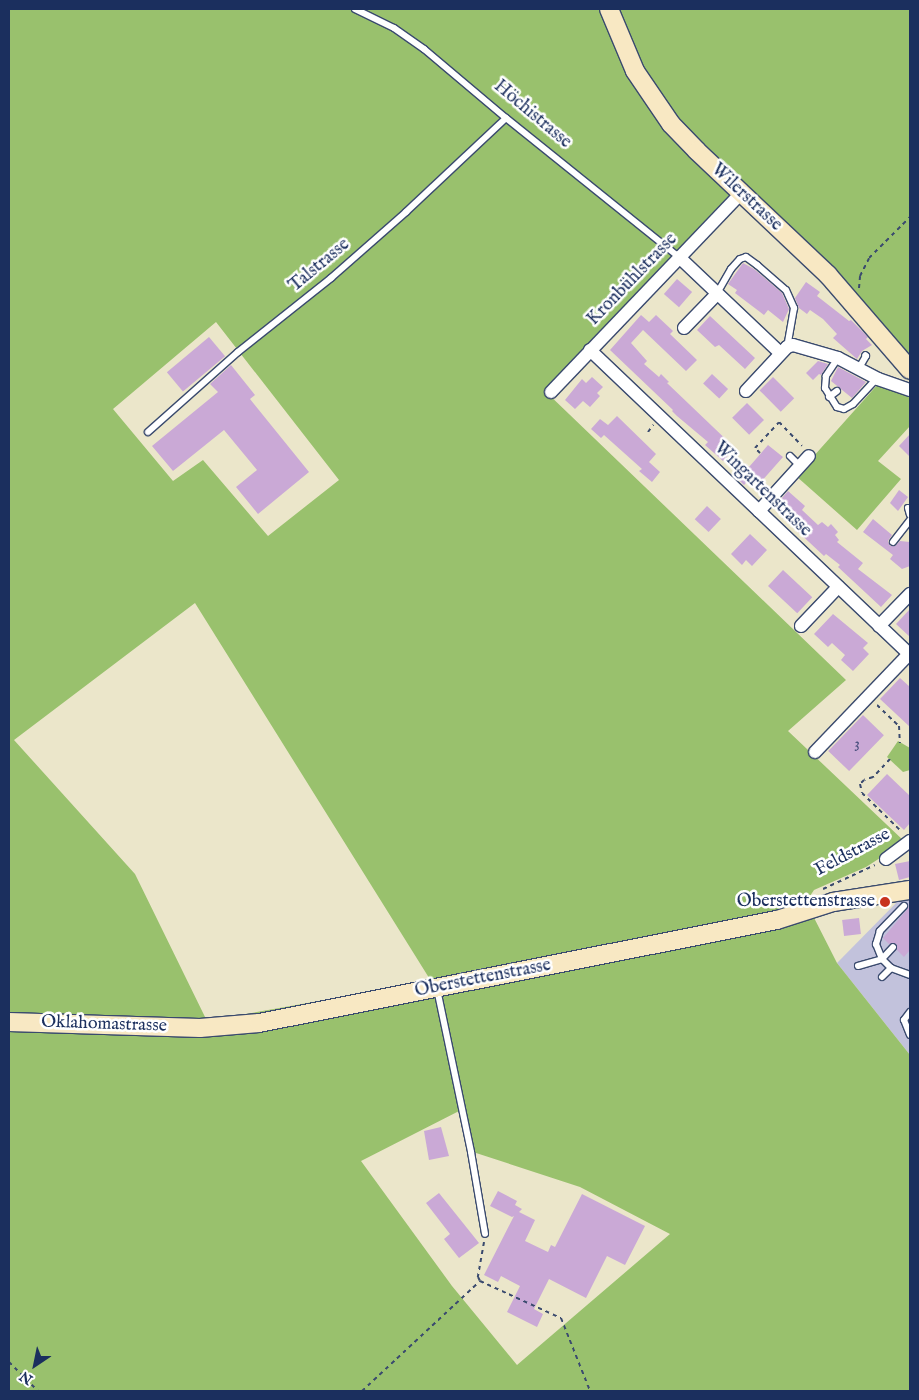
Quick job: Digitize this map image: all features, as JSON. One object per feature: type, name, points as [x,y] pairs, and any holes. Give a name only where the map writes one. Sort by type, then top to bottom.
[{"type":"street","name":"Wilerstrasse","points":[[609,9],[626,52],[659,109],[697,151],[828,275],[856,305],[910,370]]},
{"type":"street","name":"Kronbühlstrasse","points":[[551,392],[741,193]]},
{"type":"street","points":[[679,257],[716,295],[787,348],[838,358],[876,378],[910,390]]},
{"type":"street","points":[[684,328],[716,295]]},
{"type":"street","points":[[746,391],[787,348]]},
{"type":"street","name":"Wingartenstrasse","points":[[590,350],[909,655]]},
{"type":"street","points":[[759,511],[800,466],[805,451]]},
{"type":"street","points":[[801,626],[838,586]]},
{"type":"street","points":[[879,626],[910,594]]},
{"type":"street","points":[[815,752],[909,655]]},
{"type":"street","name":"Feldstrasse","points":[[886,859],[907,837]]},
{"type":"street","name":"Oberstettenstrasse","points":[[200,1028],[259,1023],[437,988],[793,916],[833,902],[907,898]]},
{"type":"street","name":"Oklahomastrasse","points":[[9,1022],[200,1028]]},
{"type":"lane","name":"Höchistrasse","points":[[355,9],[394,28],[424,49],[506,118],[679,257]]},
{"type":"lane","name":"Talstrasse","points":[[148,432],[238,352],[331,278],[391,226],[506,118]]},
{"type":"lane","points":[[716,295],[724,280],[740,259],[746,257],[757,265],[786,290],[794,308],[787,348]]},
{"type":"lane","points":[[860,368],[865,355]]},
{"type":"lane","points":[[838,358],[826,376],[825,388],[837,407],[844,409],[864,394],[876,378]]},
{"type":"lane","points":[[829,397],[837,391]]},
{"type":"lane","points":[[790,456],[800,466]]},
{"type":"lane","points":[[908,508],[910,515]]},
{"type":"lane","points":[[893,542],[910,520]]},
{"type":"lane","points":[[907,898],[880,930],[876,944],[882,959],[891,968],[910,975]]},
{"type":"lane","points":[[858,966],[882,959],[893,947]]},
{"type":"lane","points":[[882,977],[891,968]]},
{"type":"lane","points":[[437,988],[486,1234]]},
{"type":"lane","points":[[910,1012],[904,1020],[910,1035]]},
{"type":"path","points":[[856,305],[860,276],[869,258],[910,217]]},
{"type":"path","points":[[760,453],[755,448],[779,422],[805,451]]},
{"type":"path","points":[[868,696],[900,726],[900,743]]},
{"type":"path","points":[[890,759],[873,777],[860,784],[862,793],[907,837]]},
{"type":"path","name":"Feldstrasse","points":[[820,890],[862,872],[886,859]]},
{"type":"path","points":[[486,1234],[478,1277],[480,1281],[561,1318],[590,1391]]},
{"type":"path","points":[[362,1391],[480,1281]]},
{"type":"path","points":[[9,1362],[38,1391]]},
{"type":"shaded area","points":[[910,897],[910,1055],[837,963],[900,899]]},
{"type":"green space","points":[[9,9],[910,9],[910,360],[741,183],[544,390],[846,680],[788,731],[905,842],[866,867],[814,890],[806,902],[837,963],[910,1055],[910,1391],[9,1391]],"holes":[[[216,322],[339,480],[268,536],[203,460],[173,481],[113,409]],[[195,603],[431,981],[207,1021],[135,874],[14,740]],[[463,1109],[473,1152],[580,1187],[670,1234],[517,1365],[452,1286],[361,1161]]]},
{"type":"green space","points":[[879,383],[910,396],[910,426],[878,461],[901,479],[857,530],[796,476]]},
{"type":"green space","points":[[898,741],[910,748],[910,770],[903,772],[887,757]]},
{"type":"building","points":[[743,263],[754,269],[782,293],[789,309],[783,322],[768,310],[764,315],[735,293],[737,290],[728,284]]},
{"type":"building","points":[[677,279],[692,292],[679,307],[664,294]]},
{"type":"building","points":[[806,282],[820,292],[817,296],[849,321],[851,320],[868,337],[866,339],[872,345],[862,351],[857,359],[833,338],[837,334],[823,319],[810,310],[807,314],[799,308],[795,298]]},
{"type":"building","points":[[641,315],[649,322],[656,315],[673,331],[670,334],[697,360],[686,371],[643,330],[631,343],[647,361],[644,364],[659,377],[661,374],[669,382],[667,383],[735,448],[723,461],[705,445],[708,442],[677,416],[610,350]]},
{"type":"building","points":[[710,316],[755,358],[745,369],[719,345],[715,347],[697,330]]},
{"type":"building","points":[[209,337],[225,356],[183,392],[167,372]]},
{"type":"building","points":[[818,361],[828,364],[821,375],[819,374],[813,380],[806,373]]},
{"type":"building","points":[[231,365],[255,395],[250,399],[309,472],[258,514],[236,487],[257,470],[224,430],[173,471],[152,446],[218,392],[210,384]]},
{"type":"building","points":[[838,367],[866,382],[852,398],[831,381]]},
{"type":"building","points":[[712,374],[728,389],[719,399],[703,384]]},
{"type":"building","points":[[592,377],[603,387],[597,393],[600,396],[590,407],[583,401],[575,409],[565,400],[582,379],[586,383]]},
{"type":"building","points":[[773,377],[794,398],[781,412],[760,390]]},
{"type":"building","points":[[747,403],[764,420],[749,435],[732,418]]},
{"type":"building","points":[[617,416],[656,454],[649,462],[660,472],[652,482],[639,471],[642,469],[604,435],[601,438],[591,429],[600,419],[608,425]]},
{"type":"building","points":[[910,434],[910,457],[899,446]]},
{"type":"building","points":[[768,445],[783,457],[761,482],[753,476],[744,485],[739,480],[741,478],[737,474],[746,464],[749,467]]},
{"type":"building","points":[[899,490],[908,497],[898,511],[890,503]]},
{"type":"building","points":[[788,491],[805,506],[802,510],[818,525],[822,522],[828,527],[831,524],[838,532],[835,535],[839,540],[837,542],[863,563],[858,569],[892,595],[881,607],[838,567],[840,565],[826,554],[824,556],[780,515],[782,513],[775,506]]},
{"type":"building","points":[[707,506],[721,519],[709,532],[695,519]]},
{"type":"building","points":[[873,519],[892,535],[888,541],[890,546],[895,546],[900,541],[910,542],[910,566],[902,569],[890,559],[893,555],[863,532]]},
{"type":"building","points":[[750,534],[767,550],[752,566],[746,560],[742,565],[731,554]]},
{"type":"building","points":[[783,570],[812,597],[797,613],[768,586]]},
{"type":"building","points":[[910,609],[910,637],[896,624]]},
{"type":"building","points":[[833,614],[868,643],[863,648],[869,654],[853,671],[841,660],[845,655],[832,643],[828,647],[814,634]]},
{"type":"building","points":[[900,678],[910,687],[910,727],[880,699]]},
{"type":"building","points":[[863,715],[884,735],[849,771],[828,751]]},
{"type":"building","points":[[887,774],[910,796],[910,823],[904,830],[867,795]]},
{"type":"building","points":[[910,861],[910,877],[899,880],[895,864]]},
{"type":"building","points":[[910,906],[910,950],[904,957],[897,950],[897,944],[889,944],[883,938]]},
{"type":"building","points":[[859,918],[861,934],[844,936],[842,920]]},
{"type":"building","points":[[441,1127],[449,1156],[429,1160],[424,1131]]},
{"type":"building","points":[[498,1191],[517,1201],[515,1205],[522,1209],[519,1212],[535,1220],[525,1241],[548,1252],[551,1245],[555,1247],[582,1194],[645,1226],[625,1265],[607,1256],[586,1298],[549,1279],[534,1309],[543,1314],[537,1327],[507,1312],[520,1286],[501,1276],[498,1282],[484,1275],[514,1216],[512,1217],[490,1206]]},
{"type":"building","points":[[439,1193],[479,1243],[459,1258],[444,1239],[450,1234],[426,1203]]},
{"type":"place","name":"Oberstettenstrasse","points":[[885,902]]}]
